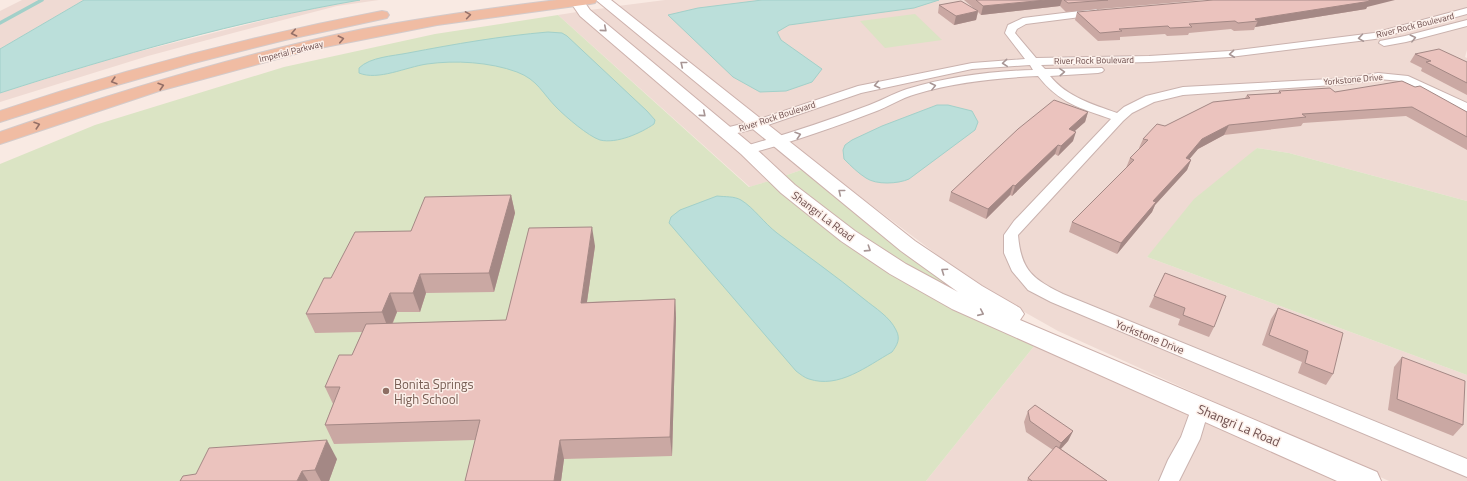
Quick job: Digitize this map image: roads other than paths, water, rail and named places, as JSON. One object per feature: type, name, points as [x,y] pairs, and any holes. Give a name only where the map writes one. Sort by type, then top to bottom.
[{"type":"main road","name":"Imperial Parkway","points":[[0,138],[198,74],[286,51],[414,24],[476,14],[581,1]]},
{"type":"main road","name":"Imperial Parkway","points":[[0,118],[102,84],[185,60],[269,38],[396,12]]},
{"type":"street","name":"Shangri La Road","points":[[603,0],[780,141],[908,246],[974,292],[1110,370]]},
{"type":"street","name":"Shangri La Road","points":[[581,1],[584,13],[747,150],[788,189],[848,236],[898,269],[960,304],[1367,481]]},
{"type":"street","name":"River Rock Boulevard","points":[[725,132],[758,124],[858,90],[972,66],[1031,62],[1149,59],[1230,54],[1375,36],[1467,11]]},
{"type":"street","points":[[1108,12],[1023,21],[1012,27],[1010,33],[1040,73],[1064,96],[1075,102],[1118,118]]},
{"type":"street","name":"River Rock Boulevard","points":[[747,150],[780,141],[865,111],[910,92],[937,85],[1004,75],[1185,67],[1263,61],[1342,51],[1406,39],[1467,23]]},
{"type":"street","name":"Yorkstone Drive","points":[[1467,108],[1420,84],[1404,78],[1390,76],[1378,76],[1349,81],[1183,91],[1150,99],[1128,110],[1118,118],[1018,224],[1011,235],[1012,253],[1020,271],[1034,286],[1056,298],[1467,468]]},
{"type":"street","points":[[842,95],[865,111]]},
{"type":"street","points":[[804,108],[826,125]]},
{"type":"street","points":[[1169,481],[1175,466],[1190,439],[1200,408]]},
{"type":"water","points":[[84,0],[360,0],[314,8],[178,40],[89,65],[0,93],[0,49]]},
{"type":"water","points":[[762,0],[939,0],[914,8],[789,25],[777,32],[781,40],[822,69],[812,82],[786,91],[760,92],[733,77],[668,15],[698,8]]},
{"type":"water","points":[[548,32],[562,33],[567,36],[647,111],[655,120],[654,124],[628,137],[607,141],[600,140],[583,130],[566,116],[535,83],[524,75],[507,69],[484,64],[449,62],[427,64],[392,73],[367,75],[359,73],[359,68],[375,59],[478,41]]},
{"type":"water","points":[[937,105],[948,105],[972,111],[978,122],[975,130],[909,179],[899,182],[875,182],[860,174],[844,159],[843,150],[845,145],[852,140],[882,126]]},
{"type":"water","points":[[717,196],[735,198],[746,203],[777,233],[882,313],[893,325],[898,336],[898,342],[892,352],[842,379],[820,381],[804,377],[796,371],[669,223],[671,217],[680,210]]},
{"type":"waterway","points":[[0,23],[42,0]]},
{"type":"place","name":"Bonita Springs High School","points":[[386,391]]}]
